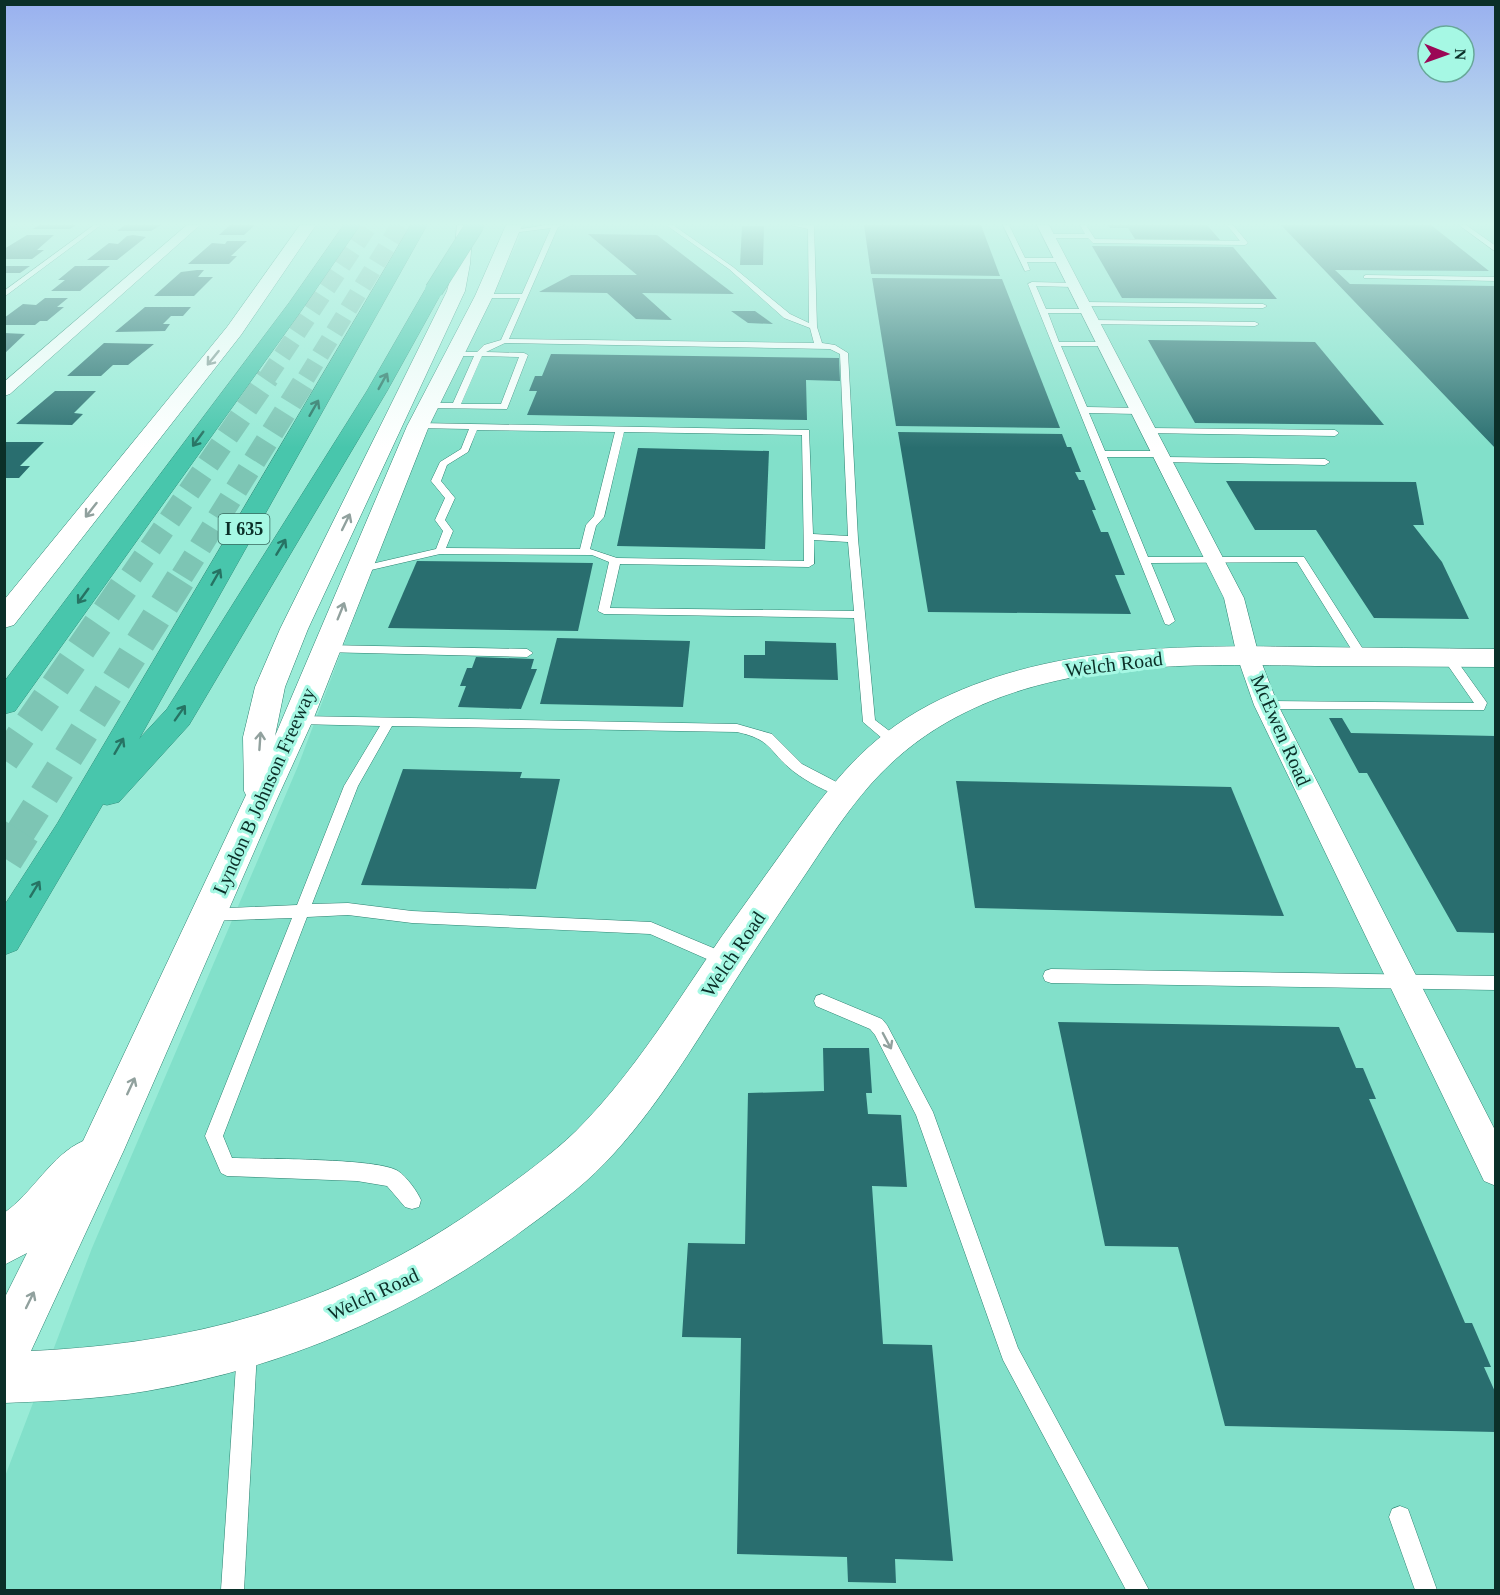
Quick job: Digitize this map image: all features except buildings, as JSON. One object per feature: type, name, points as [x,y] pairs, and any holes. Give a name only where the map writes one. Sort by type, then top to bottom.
[{"type":"highway","points":[[4,704],[298,299]]},
{"type":"highway","name":"I 635","points":[[4,939],[69,833],[375,299]]},
{"type":"highway","points":[[69,833],[178,717],[377,391],[429,299]]},
{"type":"main road","points":[[4,619],[234,331],[256,299]]},
{"type":"main road","points":[[260,799],[259,737],[270,687],[294,629],[452,299]]},
{"type":"main road","name":"Lyndon B Johnson Freeway","points":[[4,1353],[109,1135],[260,799],[298,720],[423,416],[467,354],[483,299]]},
{"type":"main road","name":"Welch Road","points":[[4,1378],[66,1377],[162,1365],[247,1346],[375,1297],[431,1266],[503,1219],[597,1140],[631,1100],[675,1041],[727,960],[843,792],[868,764],[895,742],[940,712],[978,694],[1027,677],[1086,664],[1136,659],[1248,656],[1496,657]]},
{"type":"main road","points":[[4,1242],[35,1219],[109,1135]]},
{"type":"street","points":[[4,391],[109,299]]},
{"type":"street","name":"McEwen Road","points":[[1081,299],[1234,598],[1248,656],[1266,705],[1496,1169]]},
{"type":"lane","points":[[504,341],[522,299]]},
{"type":"lane","points":[[768,299],[787,316],[813,327]]},
{"type":"lane","points":[[812,299],[813,327],[819,345]]},
{"type":"lane","points":[[1038,299],[1169,621]]},
{"type":"lane","points":[[1070,299],[1084,305],[1255,324]]},
{"type":"lane","points":[[1043,311],[1084,305],[1263,306]]},
{"type":"lane","points":[[467,354],[504,341],[819,345],[832,347],[844,353],[853,539],[869,722],[895,742]]},
{"type":"lane","points":[[1057,344],[1104,344]]},
{"type":"lane","points":[[456,406],[467,354]]},
{"type":"lane","points":[[423,416],[456,406],[504,406],[524,355],[467,354]]},
{"type":"lane","points":[[1083,410],[1138,411]]},
{"type":"lane","points":[[358,570],[440,550],[594,552],[615,561],[809,564],[806,432],[474,427],[423,416]]},
{"type":"lane","points":[[440,550],[447,531],[440,520],[450,498],[436,481],[443,464],[465,450],[474,427]]},
{"type":"lane","points":[[584,552],[591,525],[598,517],[620,429]]},
{"type":"lane","points":[[1148,431],[1335,432]]},
{"type":"lane","points":[[1101,454],[1324,462]]},
{"type":"lane","points":[[808,537],[853,539]]},
{"type":"lane","points":[[1144,560],[1300,559],[1362,657]]},
{"type":"lane","points":[[615,561],[604,611],[859,615]]},
{"type":"lane","points":[[326,649],[527,653]]},
{"type":"lane","points":[[1266,705],[1480,707],[1480,703],[1448,657]]},
{"type":"lane","points":[[298,720],[737,728],[771,738],[798,768],[843,792]]},
{"type":"lane","points":[[389,721],[351,786],[214,1136],[227,1167],[357,1172],[393,1178],[412,1200]]},
{"type":"lane","points":[[209,915],[348,909],[412,917],[651,928],[727,960]]},
{"type":"lane","points":[[1051,976],[1496,983]]},
{"type":"lane","points":[[822,1002],[876,1023],[924,1113],[1010,1353],[1138,1590]]},
{"type":"lane","points":[[232,1590],[247,1346]]},
{"type":"lane","points":[[1400,1517],[1426,1590]]},
{"type":"shaded area","points":[[490,299],[1495,299],[1495,1590],[5,1590],[4,1479],[92,1248],[298,766],[421,441]]},
{"type":"tunnel","points":[[267,378],[319,299]]},
{"type":"tunnel","points":[[306,378],[354,299]]},
{"type":"tunnel","points":[[131,576],[268,377]]},
{"type":"tunnel","points":[[182,576],[307,377]]},
{"type":"tunnel","points":[[4,760],[132,575]]},
{"type":"tunnel","points":[[20,833],[183,575]]},
{"type":"tunnel","points":[[4,858],[21,831]]}]
